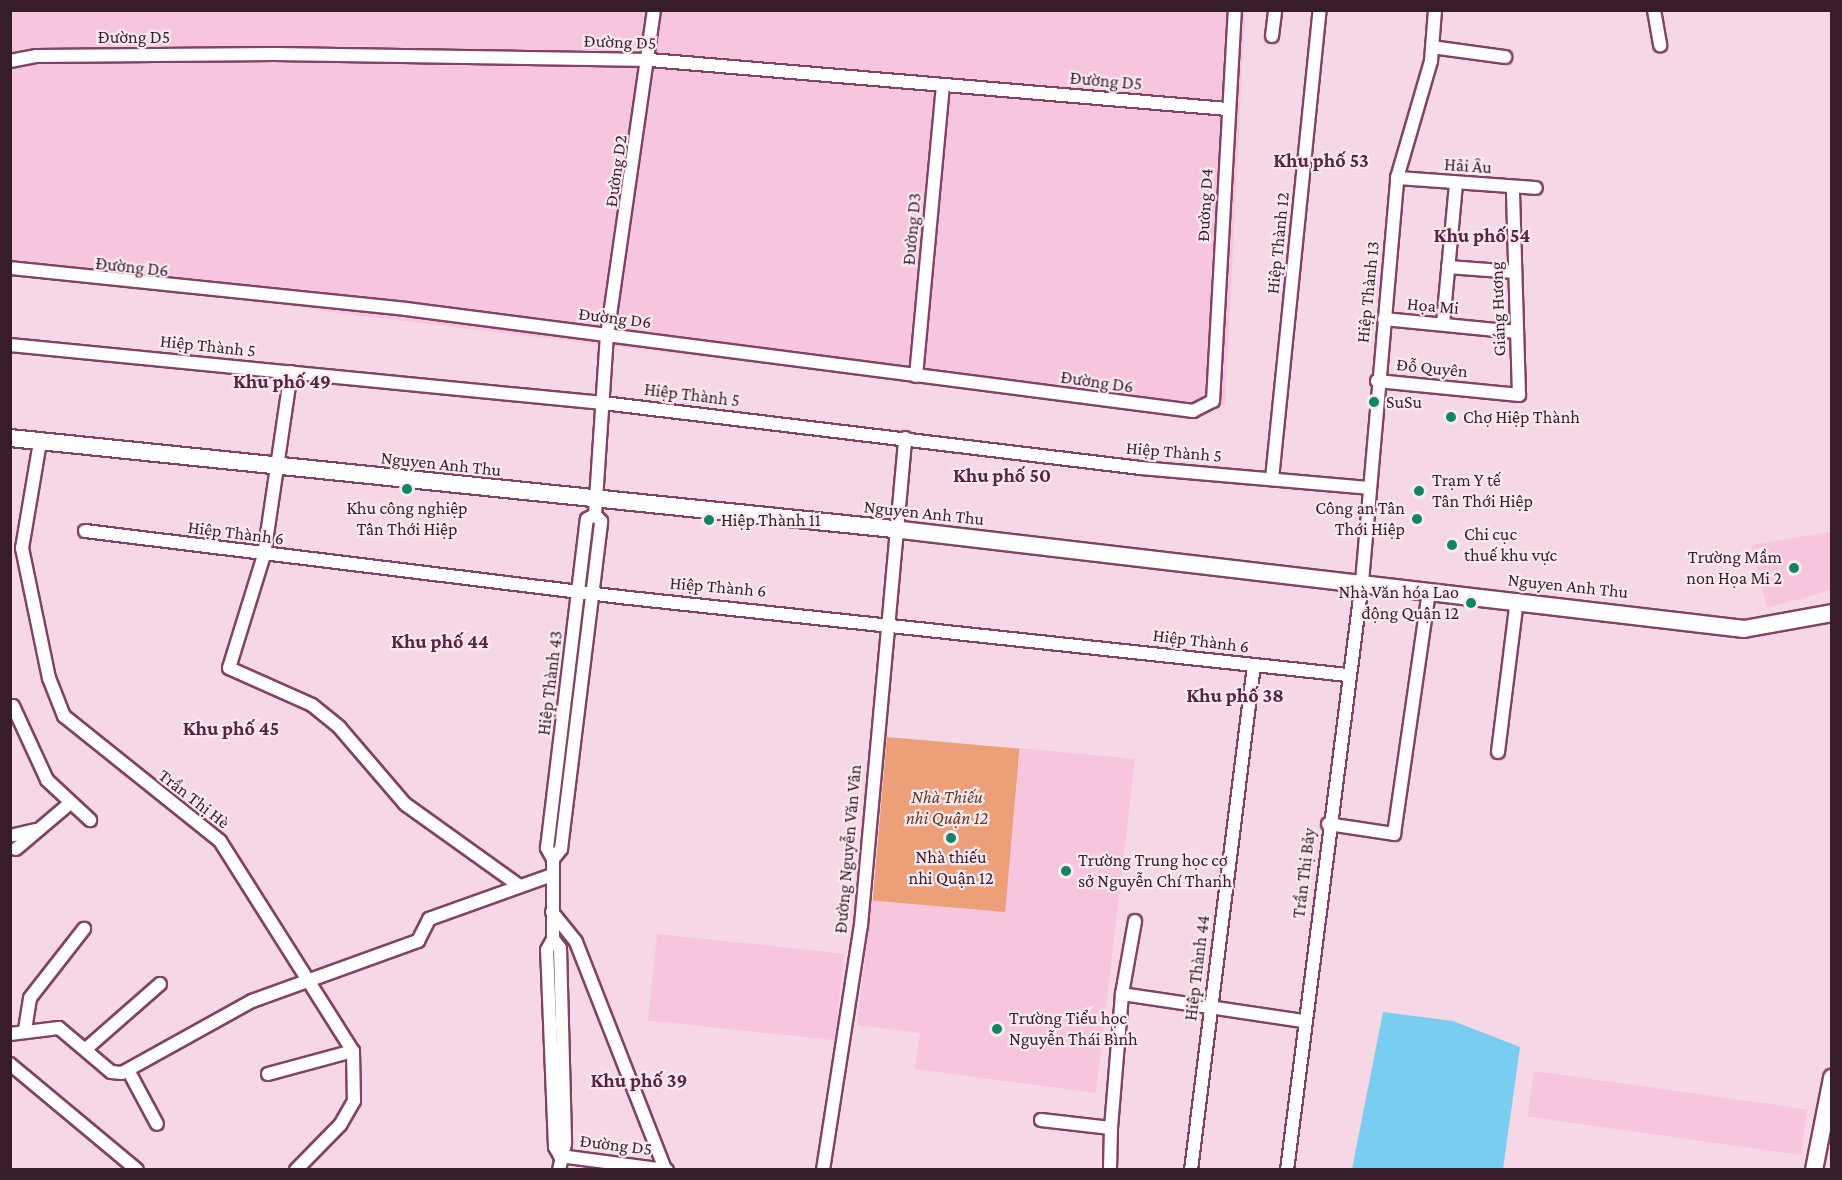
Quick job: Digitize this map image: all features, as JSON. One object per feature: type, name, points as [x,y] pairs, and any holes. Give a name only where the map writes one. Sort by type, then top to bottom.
[{"type":"main road","name":"Nguyen Anh Thu","points":[[10,438],[595,507],[893,529],[1517,600],[1757,630],[1832,613]]},
{"type":"main road","points":[[1814,1170],[1832,1078]]},
{"type":"street","name":"Đường D2","points":[[607,336],[650,60],[654,10]]},
{"type":"street","name":"Đường D4","points":[[1214,401],[1235,10]]},
{"type":"street","points":[[1272,36],[1275,10]]},
{"type":"street","name":"Hiệp Thành 12","points":[[1272,479],[1320,10]]},
{"type":"street","name":"Hiệp Thành 13","points":[[1362,582],[1377,381],[1396,178],[1432,47],[1436,10]]},
{"type":"street","points":[[1654,10],[1660,45]]},
{"type":"street","points":[[1432,47],[1505,57]]},
{"type":"street","name":"Đường D5","points":[[10,61],[36,56],[275,54],[650,60],[1228,109]]},
{"type":"street","name":"Đường D3","points":[[916,376],[943,85]]},
{"type":"street","name":"Hải Âu","points":[[1396,178],[1536,188]]},
{"type":"street","points":[[1443,324],[1456,183]]},
{"type":"street","name":"Giáng Hương","points":[[1513,187],[1519,395]]},
{"type":"street","points":[[1448,267],[1515,272]]},
{"type":"street","name":"Đường D6","points":[[10,268],[607,336],[1174,411],[1193,411],[1214,401]]},
{"type":"street","name":"Họa Mi","points":[[1384,319],[1516,332]]},
{"type":"street","name":"Hiệp Thành 43","points":[[553,859],[561,849],[601,521],[595,507],[607,336]]},
{"type":"street","name":"Hiệp Thành 5","points":[[10,345],[603,403],[1368,488]]},
{"type":"street","points":[[291,372],[279,468],[264,555],[229,668],[312,705],[339,727],[405,804],[518,885]]},
{"type":"street","name":"Đỗ Quyên","points":[[1377,381],[1519,395]]},
{"type":"street","name":"Đường Nguyễn Văn Vân","points":[[823,1170],[861,925],[884,622],[905,438]]},
{"type":"street","name":"Trần Thị Hè","points":[[40,442],[22,548],[49,678],[64,716],[220,841],[310,979],[353,1051],[354,1101],[340,1125],[296,1170]]},
{"type":"street","name":"Hiệp Thành 43","points":[[560,1170],[547,950],[553,939],[553,859],[547,848],[587,519],[595,507]]},
{"type":"street","name":"Hiệp Thành 6","points":[[86,531],[264,555],[579,592],[884,622],[1348,675]]},
{"type":"street","name":"Trần Thị Bảy","points":[[1287,1170],[1302,1021],[1362,582]]},
{"type":"street","points":[[1328,824],[1394,834],[1429,590]]},
{"type":"street","points":[[1498,752],[1517,600]]},
{"type":"street","name":"Hiệp Thành 44","points":[[1191,1170],[1254,665]]},
{"type":"street","points":[[13,706],[47,780],[69,804],[90,820]]},
{"type":"street","points":[[16,849],[69,804]]},
{"type":"street","points":[[10,836],[39,830]]},
{"type":"street","points":[[10,1034],[25,1030],[59,1028],[87,1048],[111,1072],[128,1070],[252,1001],[310,979],[385,957],[418,941],[429,918],[552,875]]},
{"type":"street","points":[[552,912],[576,942],[666,1169]]},
{"type":"street","points":[[1110,1170],[1111,1128],[1122,994],[1135,921]]},
{"type":"street","points":[[25,1030],[30,998],[84,929]]},
{"type":"street","points":[[87,1048],[160,984]]},
{"type":"street","points":[[1122,994],[1302,1021]]},
{"type":"street","points":[[268,1074],[353,1051]]},
{"type":"street","points":[[10,1064],[137,1170]]},
{"type":"street","points":[[128,1070],[157,1124]]},
{"type":"street","points":[[1041,1120],[1111,1128]]},
{"type":"street","name":"Đường D5","points":[[560,1156],[666,1169]]},
{"type":"shaded area","points":[[10,11],[1245,11],[1225,405],[1062,400],[337,313],[11,260]]},
{"type":"shaded area","name":"Trường Mầm non Họa Mi 2","points":[[1831,532],[1831,590],[1767,608],[1751,545]]},
{"type":"shaded area","name":"Trường Trung học cơ sở Nguyễn Chí Thanh","points":[[1020,748],[1135,759],[1096,1093],[915,1069],[920,1033],[857,1025],[872,900],[1005,911]]},
{"type":"shaded area","points":[[657,934],[844,954],[835,1040],[648,1021]]},
{"type":"shaded area","points":[[1534,1071],[1807,1109],[1801,1155],[1528,1117]]},
{"type":"green space","name":"Nhà Thiếu nhi Quận 12","points":[[887,737],[1019,749],[1005,912],[873,900]]},
{"type":"water","points":[[1383,1012],[1453,1021],[1520,1047],[1503,1169],[1352,1169]]},
{"type":"place","name":"SuSu","points":[[1374,402]]},
{"type":"place","name":"Chợ Hiệp Thành","points":[[1451,417]]},
{"type":"place","name":"Khu công nghiệp Tân Thới Hiệp","points":[[407,489]]},
{"type":"place","name":"Trạm Y tế Tân Thới Hiệp","points":[[1419,491]]},
{"type":"place","name":"Công an Tân Thới Hiệp","points":[[1417,519]]},
{"type":"place","name":"Hiệp Thành 11","points":[[709,520]]},
{"type":"place","name":"Chi cục thuế khu vực","points":[[1452,545]]},
{"type":"place","name":"Trường Mầm non Họa Mi 2","points":[[1794,568]]},
{"type":"place","name":"Nhà Văn hóa Lao động Quận 12","points":[[1471,603]]},
{"type":"place","name":"Nhà thiếu nhi Quận 12","points":[[951,838]]},
{"type":"place","name":"Trường Trung học cơ sở Nguyễn Chí Thanh","points":[[1066,871]]},
{"type":"place","name":"Trường Tiểu học Nguyễn Thái Bình","points":[[997,1029]]},
{"type":"district","name":"Khu phố 53","points":[[1321,160]]},
{"type":"district","name":"Khu phố 54","points":[[1482,235]]},
{"type":"district","name":"Khu phố 49","points":[[282,381]]},
{"type":"district","name":"Khu phố 50","points":[[1002,475]]},
{"type":"district","name":"Khu phố 44","points":[[440,641]]},
{"type":"district","name":"Khu phố 38","points":[[1235,695]]},
{"type":"district","name":"Khu phố 45","points":[[231,728]]},
{"type":"district","name":"Khu phố 39","points":[[639,1080]]}]
